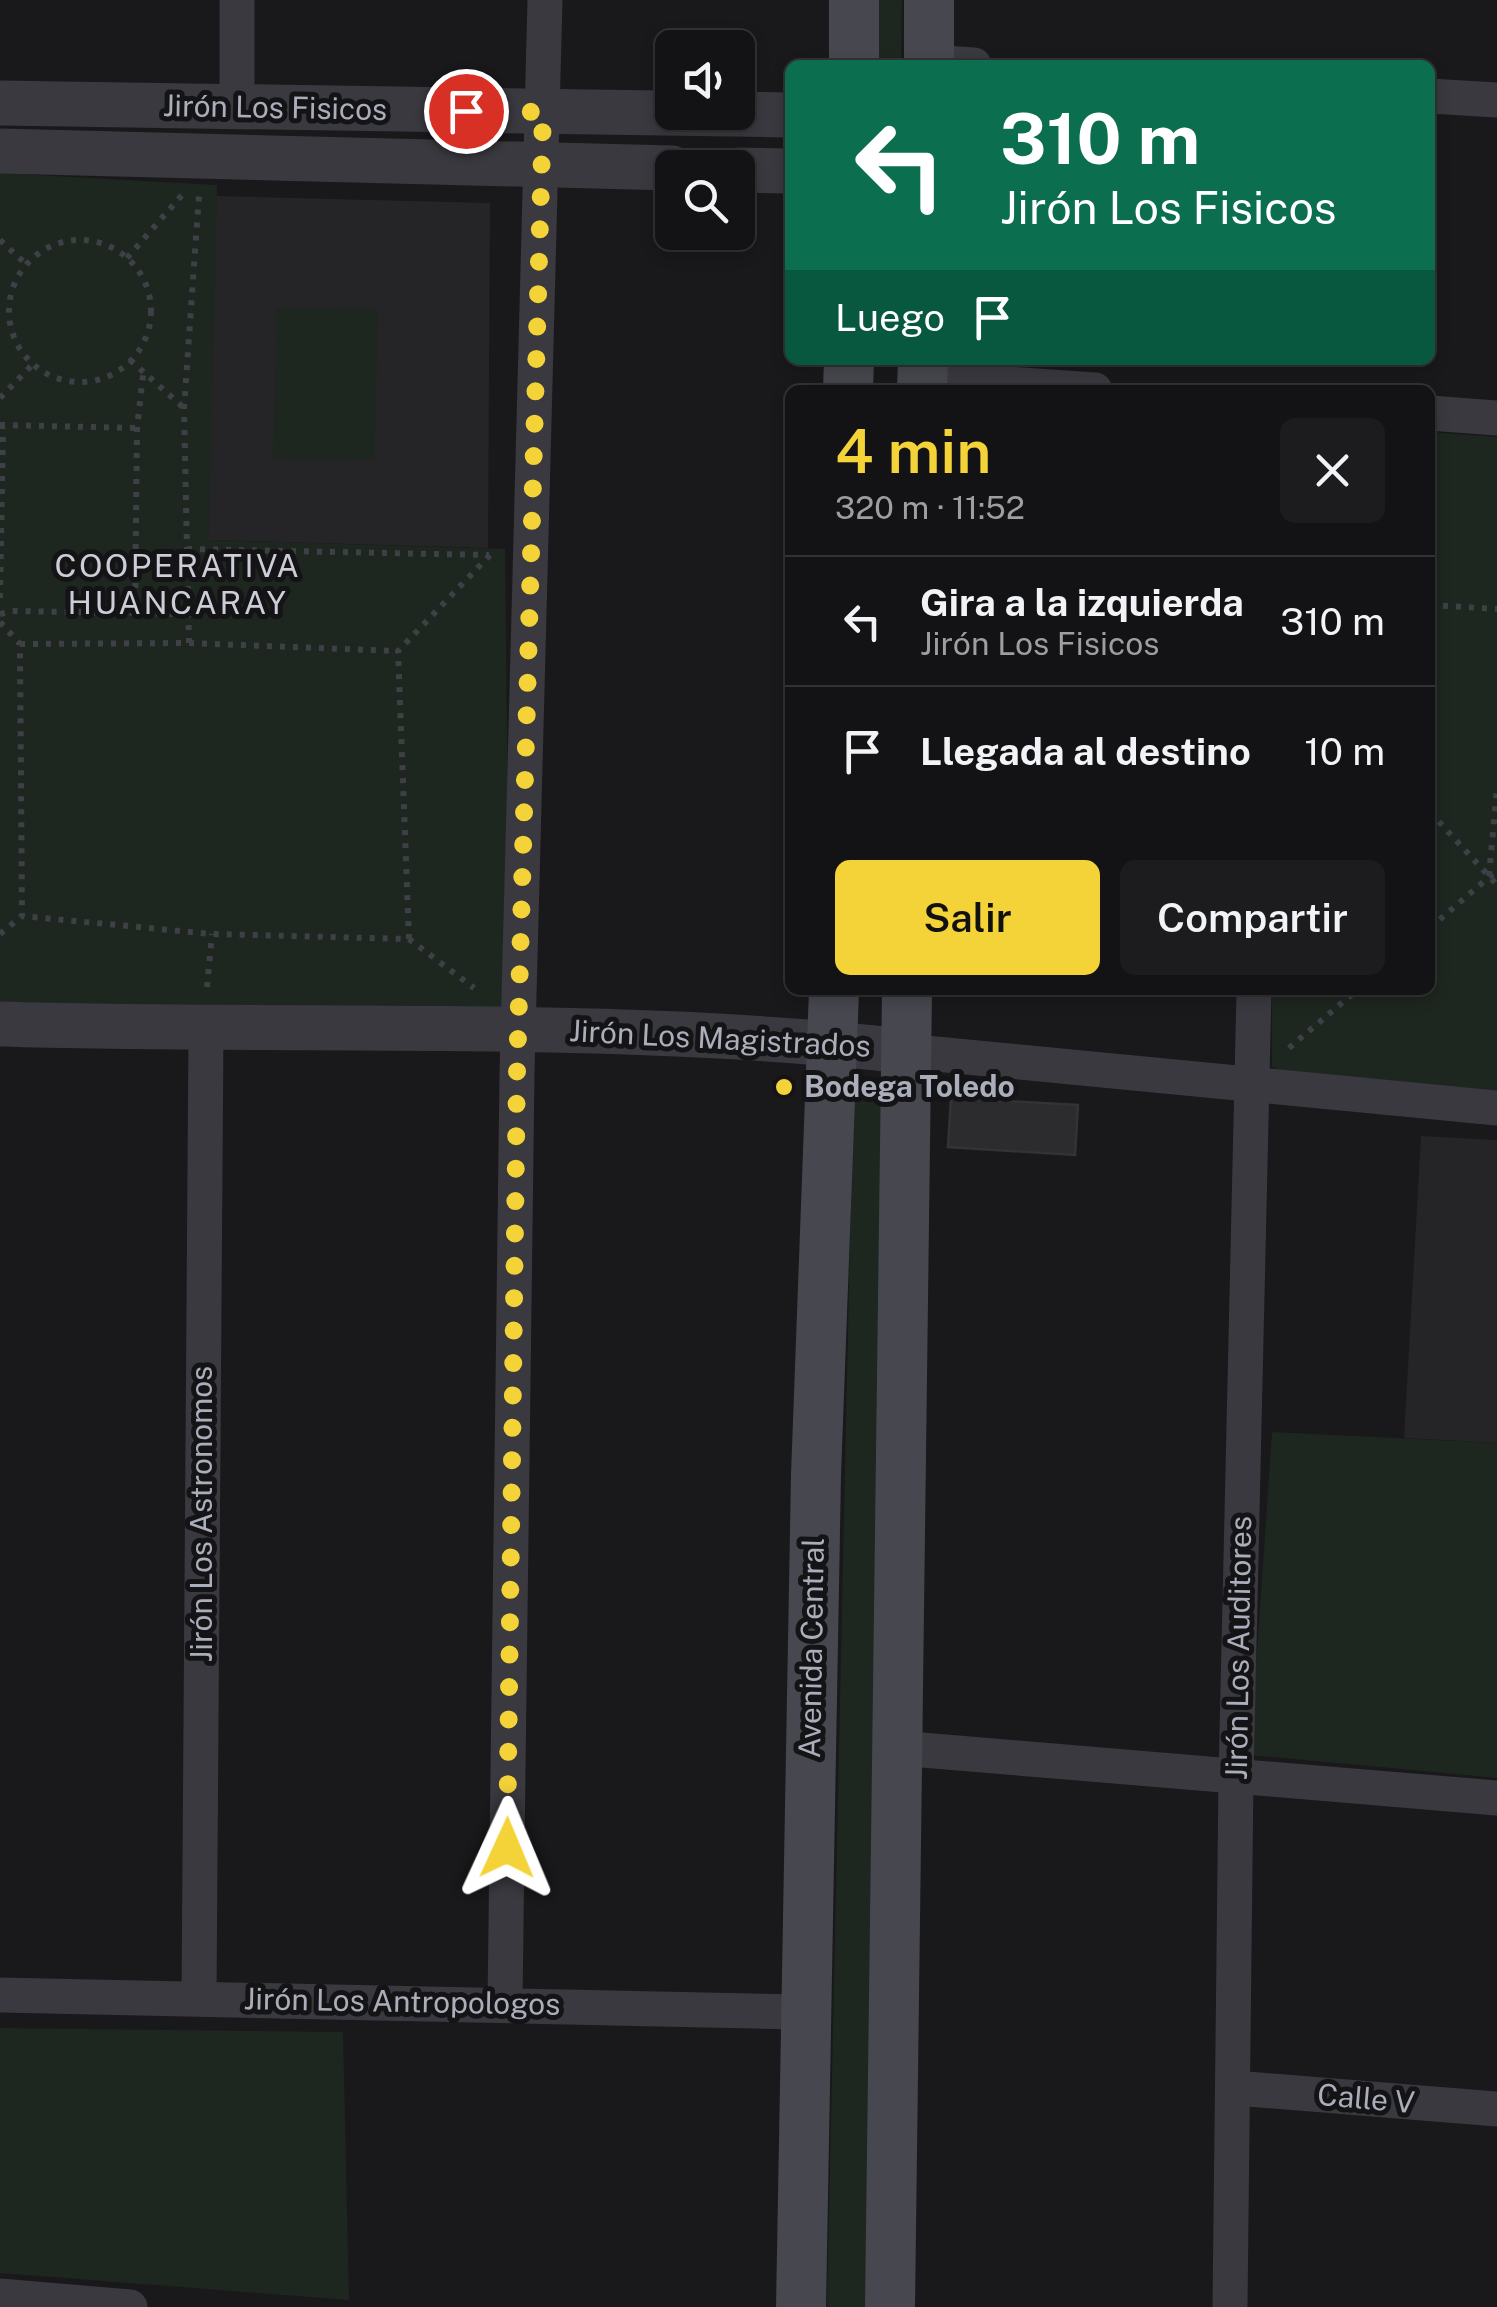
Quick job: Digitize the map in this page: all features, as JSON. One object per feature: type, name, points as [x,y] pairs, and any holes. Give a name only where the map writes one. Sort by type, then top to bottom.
[{"type":"main road","points":[[854,0],[854,60]]},
{"type":"main road","points":[[930,0],[943,60]]},
{"type":"main road","name":"Avenida Central","points":[[801,2307],[804,2012],[834,995]]},
{"type":"main road","points":[[890,2307],[907,995]]},
{"type":"street","points":[[236,0],[238,108]]},
{"type":"street","points":[[505,2004],[518,1027],[545,0]]},
{"type":"street","points":[[1435,96],[1497,100]]},
{"type":"street","name":"Jirón Los Fisicos","points":[[0,104],[785,115]]},
{"type":"street","name":"Jirón Los Fisicos","points":[[0,151],[655,167]]},
{"type":"street","points":[[755,170],[785,171]]},
{"type":"street","points":[[922,376],[1033,385]]},
{"type":"street","points":[[1435,413],[1497,418]]},
{"type":"street","name":"Jirón Los Auditores","points":[[1230,2307],[1236,1776],[1254,995]]},
{"type":"street","name":"Jirón Los Magistrados","points":[[0,1024],[206,1013],[832,1043],[1497,1108]]},
{"type":"street","name":"Jirón Los Astronomos","points":[[199,1998],[206,1013]]},
{"type":"street","points":[[898,1748],[1497,1798]]},
{"type":"street","name":"Jirón Los Antropologos","points":[[0,1996],[804,2012]]},
{"type":"street","name":"Calle V","points":[[1234,2088],[1497,2109]]},
{"type":"street","points":[[0,2296],[130,2307]]},
{"type":"path","points":[[126,258],[185,192]]},
{"type":"path","points":[[189,644],[184,408],[199,192]]},
{"type":"path","points":[[0,240],[27,265]]},
{"type":"path","points":[[66,241],[108,246],[126,258],[140,274],[151,315],[147,334],[130,360],[106,377],[86,382],[56,378],[34,364],[18,347],[8,310],[12,291],[27,265],[48,248],[66,241]]},
{"type":"path","points":[[130,360],[143,376],[184,408]]},
{"type":"path","points":[[0,398],[34,364]]},
{"type":"path","points":[[135,614],[137,428],[143,376]]},
{"type":"path","points":[[0,598],[2,426],[137,428]]},
{"type":"path","points":[[188,549],[490,554],[398,651],[408,938]]},
{"type":"path","points":[[1435,604],[1497,610]]},
{"type":"path","points":[[0,614],[189,614]]},
{"type":"path","points":[[0,622],[20,644],[22,916]]},
{"type":"path","points":[[20,644],[189,644],[398,651]]},
{"type":"path","points":[[1489,877],[1497,788]]},
{"type":"path","points":[[1435,818],[1497,885]]},
{"type":"path","points":[[1435,924],[1497,870]]},
{"type":"path","points":[[0,934],[22,916],[212,934],[408,938],[482,994]]},
{"type":"path","points":[[206,1013],[212,934]]},
{"type":"path","points":[[1284,1052],[1351,995]]},
{"type":"shaded area","points":[[867,0],[902,0],[901,60],[866,60]]},
{"type":"shaded area","points":[[0,173],[217,185],[209,540],[505,549],[510,1007],[0,1008]]},
{"type":"shaded area","points":[[216,196],[490,203],[488,548],[208,540]]},
{"type":"shaded area","points":[[277,308],[378,310],[374,459],[273,458]]},
{"type":"shaded area","points":[[1435,432],[1497,437],[1497,1092],[1284,1072],[1272,1067],[1272,995],[1435,995]]},
{"type":"shaded area","points":[[853,1097],[886,1103],[867,2307],[827,2307]]},
{"type":"shaded area","points":[[1421,1136],[1497,1140],[1497,1443],[1404,1438]]},
{"type":"shaded area","points":[[1272,1432],[1497,1443],[1497,1778],[1250,1755]]},
{"type":"shaded area","points":[[0,2028],[343,2032],[349,2300],[0,2273]]},
{"type":"building","points":[[951,1098],[1078,1105],[1075,1155],[948,1147]]},
{"type":"place","name":"Bodega Toledo","points":[[784,1087]]},
{"type":"district","name":"COOPERATIVA HUANCARAY","points":[[178,584]]},
{"type":"route","points":[[466,111],[543,112],[517,1073],[507,1848]]}]
